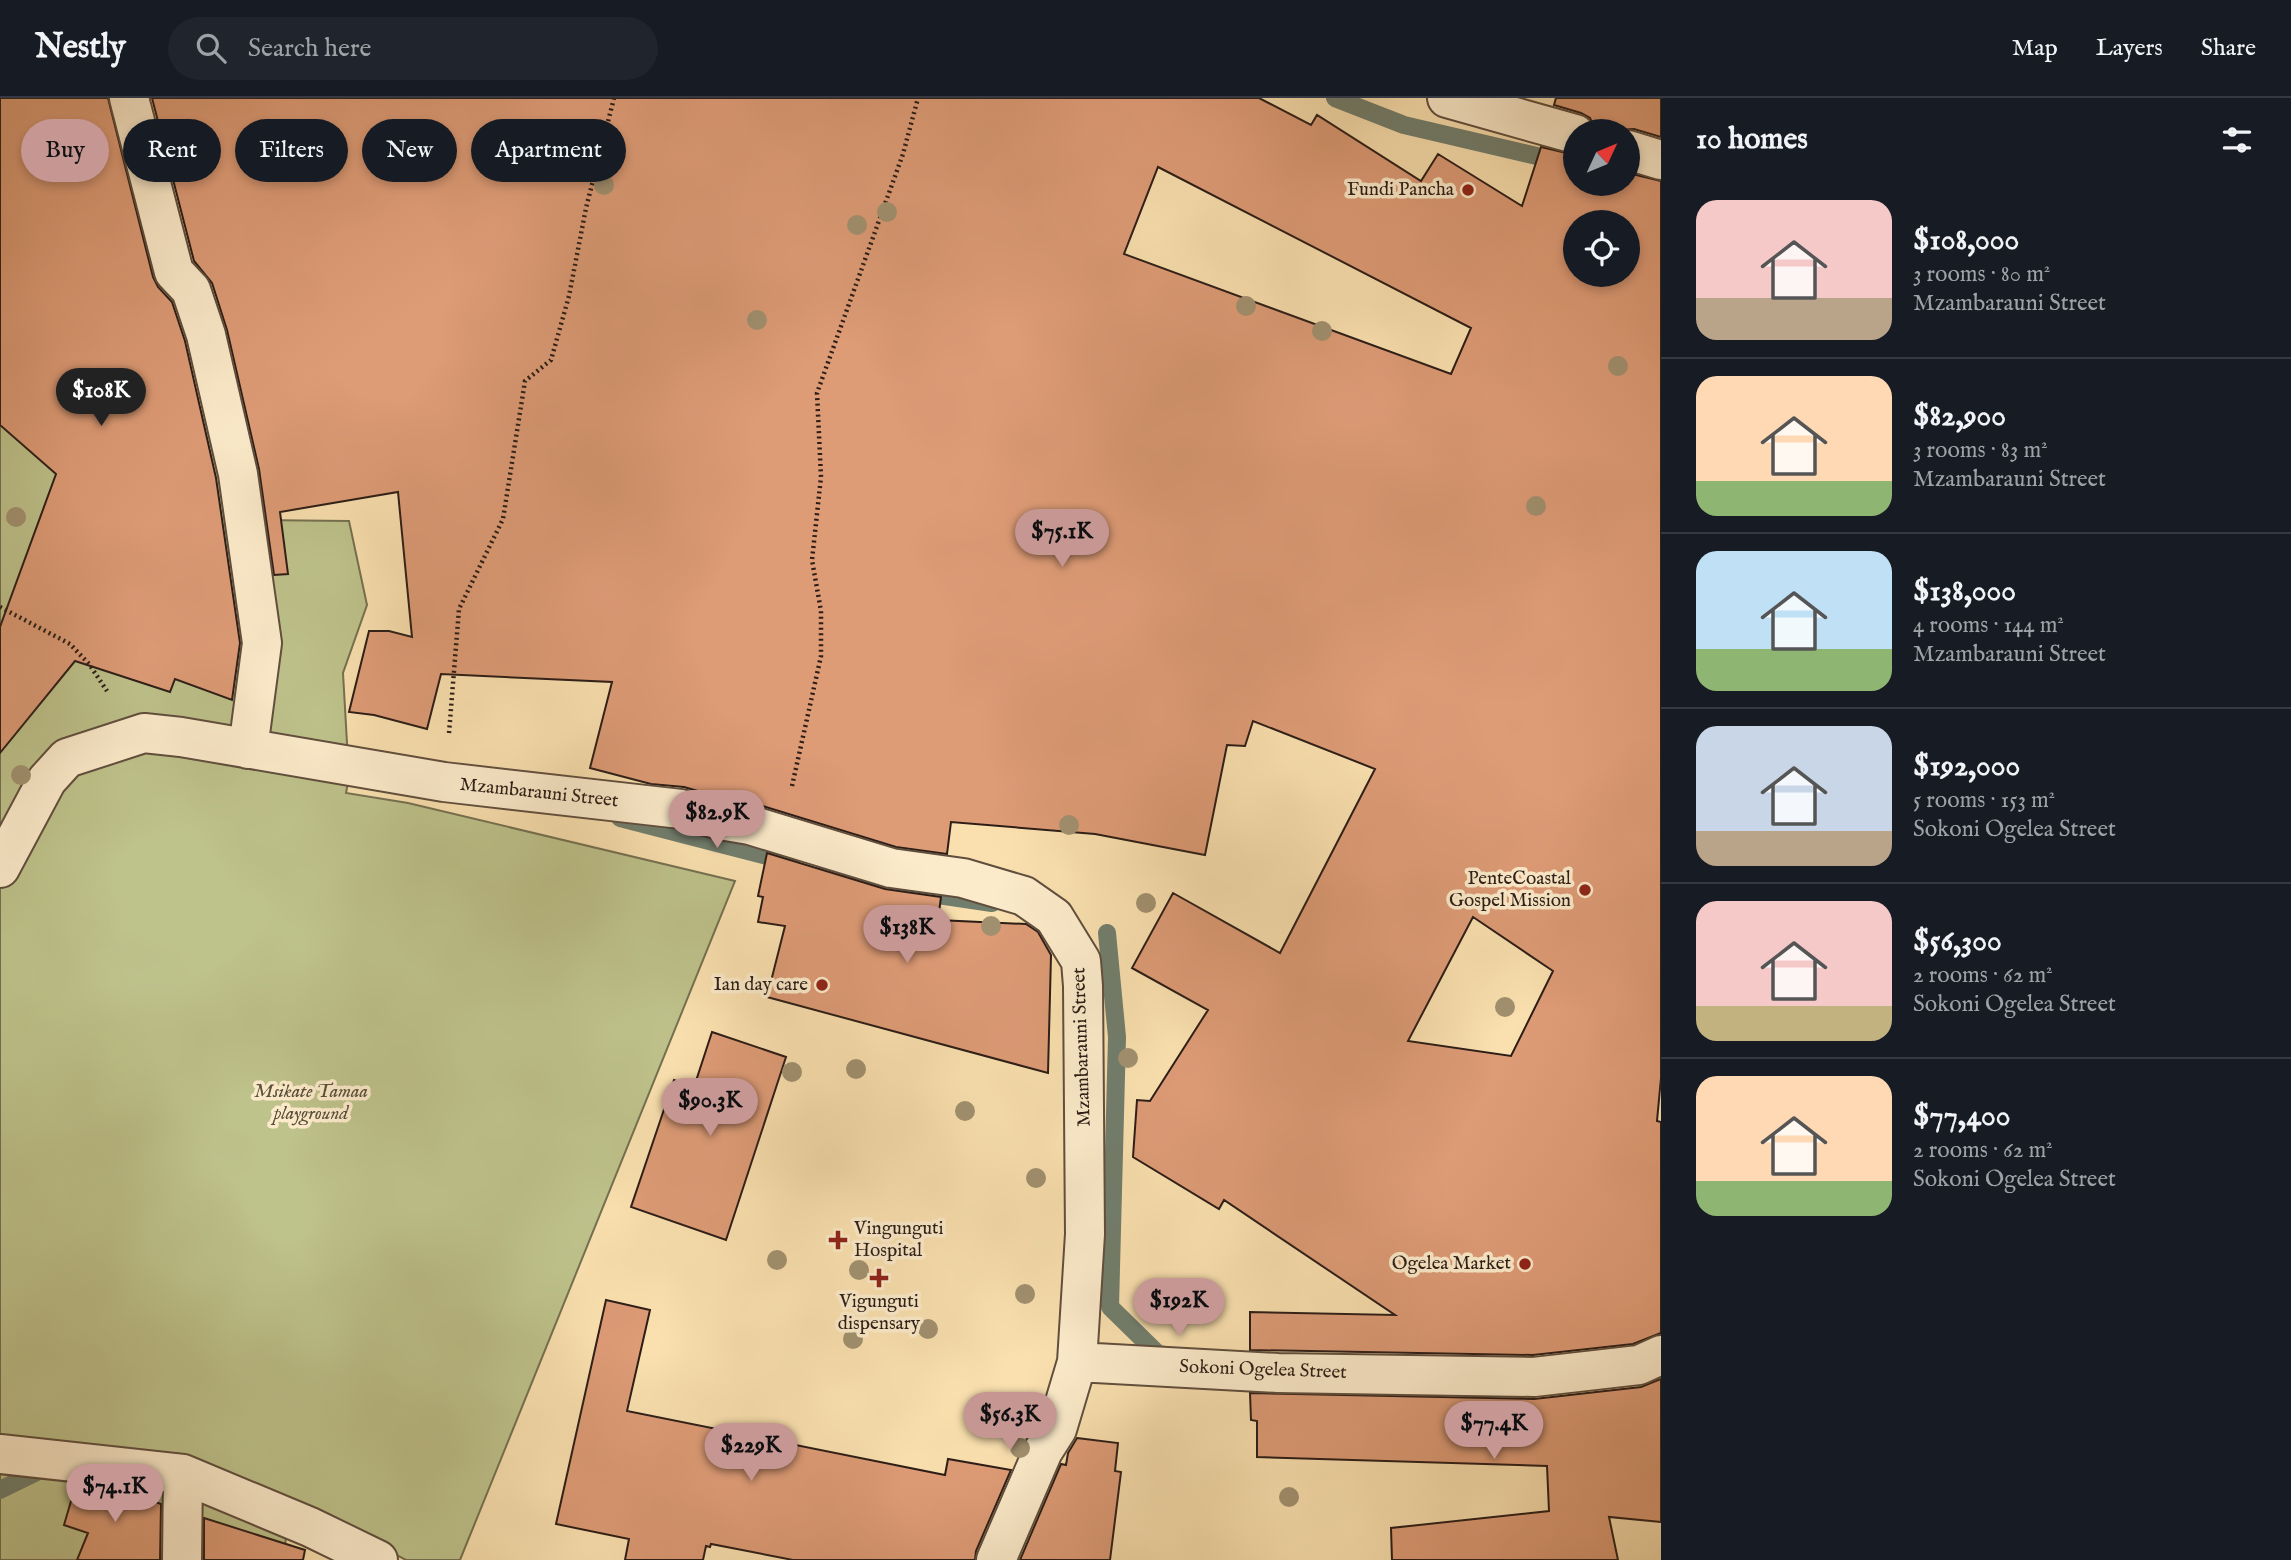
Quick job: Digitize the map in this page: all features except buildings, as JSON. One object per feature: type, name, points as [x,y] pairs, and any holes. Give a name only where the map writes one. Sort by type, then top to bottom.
[{"type":"street","points":[[129,98],[174,272],[191,289],[206,335],[238,474],[262,643],[248,749]]},
{"type":"street","points":[[1447,98],[1563,131]]},
{"type":"street","points":[[1640,154],[1661,160]]},
{"type":"street","name":"Mzambarauni Street","points":[[0,868],[47,780],[67,758],[144,733],[444,782],[681,809],[750,825],[891,868],[962,878],[1024,896],[1055,916],[1081,961],[1085,1234],[1077,1362]]},
{"type":"street","name":"Sokoni Ogelea Street","points":[[1077,1362],[1278,1373],[1534,1377],[1639,1365],[1661,1355]]},
{"type":"street","points":[[996,1560],[1043,1451],[1057,1429],[1077,1362]]},
{"type":"street","points":[[0,1454],[183,1474],[310,1527],[378,1560]]},
{"type":"street","points":[[182,1560],[183,1474]]},
{"type":"path","points":[[444,782],[459,609],[503,519],[525,381],[551,360],[569,296],[586,208],[614,98]]},
{"type":"path","points":[[781,836],[821,656],[821,611],[812,560],[821,477],[817,393],[903,154],[918,98]]},
{"type":"path","points":[[0,607],[70,644],[89,664],[107,691],[115,727],[121,740]]},
{"type":"green space","name":"Msikate Tamaa playground","points":[[0,378],[77,443],[204,406],[257,520],[349,521],[367,605],[343,673],[349,778],[346,793],[408,803],[735,881],[460,1560],[406,1560],[289,1499],[284,1560],[0,1560]]},
{"type":"waterway","points":[[1335,98],[1404,125],[1563,162]]},
{"type":"waterway","points":[[620,818],[790,862]]},
{"type":"waterway","points":[[824,871],[884,887],[992,903]]},
{"type":"waterway","points":[[1107,933],[1117,1037],[1110,1307],[1158,1354],[1171,1356]]},
{"type":"waterway","points":[[0,1490],[47,1467]]},
{"type":"place","name":"Fundi Pancha","points":[[1468,190]]},
{"type":"place","name":"PenteCoastal Gospel Mission","points":[[1585,890]]},
{"type":"place","name":"Ian day care","points":[[822,985]]},
{"type":"place","name":"Vingunguti Hospital","points":[[838,1240]]},
{"type":"place","name":"Ogelea Market","points":[[1525,1264]]},
{"type":"place","name":"Vigunguti dispensary","points":[[879,1278]]}]
